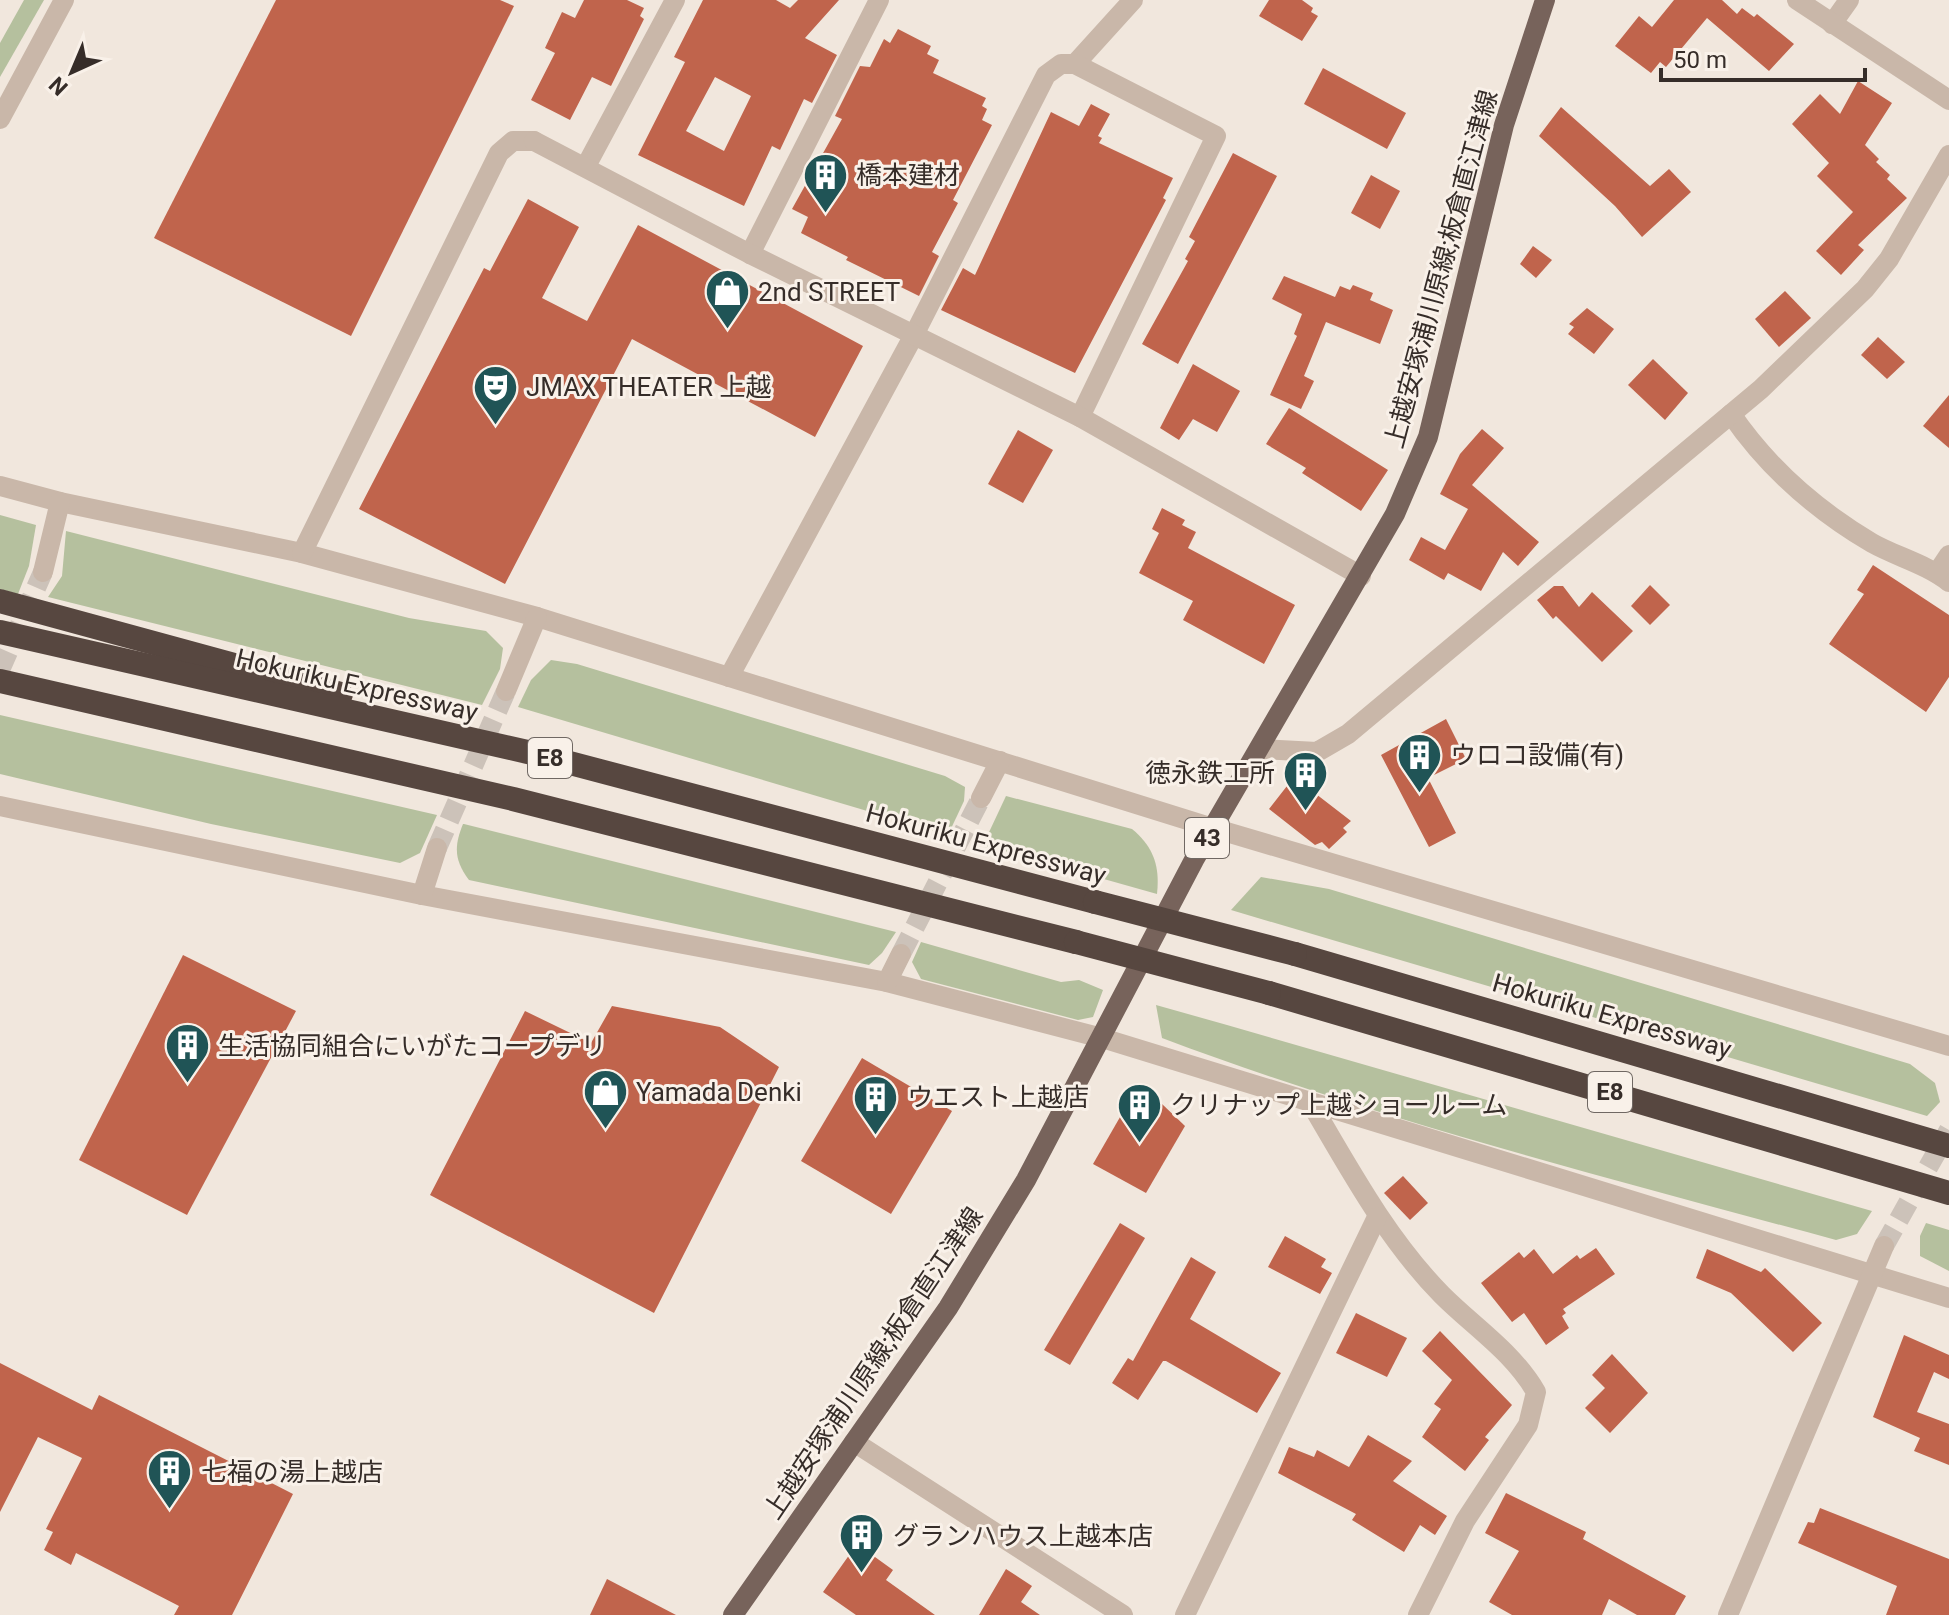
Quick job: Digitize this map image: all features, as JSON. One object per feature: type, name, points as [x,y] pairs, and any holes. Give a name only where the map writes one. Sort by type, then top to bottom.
[{"type":"highway","points":[[0,601],[452,724],[532,753]]},
{"type":"highway","name":"Hokuriku Expressway","points":[[0,632],[532,753],[1295,954],[1949,1146]]},
{"type":"highway","name":"E8","points":[[0,681],[513,799],[1076,942],[1269,993],[1949,1193]]},
{"type":"main road","name":"上越安塚浦川原線;板倉直江津線","points":[[733,1615],[948,1308],[1026,1180],[1213,828],[1395,514],[1428,437],[1504,125],[1545,0]]},
{"type":"street","points":[[0,119],[64,0]]},
{"type":"street","points":[[586,166],[675,0]]},
{"type":"street","points":[[750,254],[879,0]]},
{"type":"street","points":[[1075,64],[1133,0]]},
{"type":"street","points":[[1797,0],[1949,100]]},
{"type":"street","points":[[1832,24],[1849,0]]},
{"type":"street","points":[[729,677],[915,333],[1046,75],[1061,64],[1075,64],[1216,136],[1080,417]]},
{"type":"street","points":[[302,553],[499,153],[513,141],[534,141],[750,254],[1080,417],[1361,576]]},
{"type":"street","points":[[1261,749],[1317,752],[1348,734],[1731,414],[1865,289],[1910,226],[1949,155]]},
{"type":"street","points":[[1731,414],[1755,449],[1792,485],[1833,518],[1874,544],[1945,570]]},
{"type":"street","points":[[0,486],[60,502],[302,553],[537,617],[1213,828],[1949,1046]]},
{"type":"street","points":[[43,572],[60,502]]},
{"type":"street","points":[[506,691],[537,617]]},
{"type":"street","points":[[981,798],[1000,761]]},
{"type":"street","points":[[0,806],[422,895],[887,982],[1102,1038],[1949,1298]]},
{"type":"street","points":[[422,895],[437,848]]},
{"type":"street","points":[[887,982],[901,954]]},
{"type":"street","points":[[1310,1102],[1377,1217],[1441,1294],[1522,1368],[1536,1392],[1528,1425],[1465,1521],[1418,1615]]},
{"type":"street","points":[[1185,1615],[1377,1217]]},
{"type":"street","points":[[1728,1615],[1874,1276],[1884,1246]]},
{"type":"street","points":[[854,1442],[1123,1615]]},
{"type":"green space","points":[[24,0],[44,0],[0,77],[0,43]]},
{"type":"green space","points":[[0,515],[36,525],[29,566],[18,594],[0,589]]},
{"type":"green space","points":[[66,531],[409,618],[486,631],[503,648],[500,669],[482,705],[48,597],[62,576]]},
{"type":"green space","points":[[551,660],[577,664],[945,776],[965,787],[964,801],[948,835],[518,707],[531,680]]},
{"type":"green space","points":[[0,715],[437,815],[420,853],[400,863],[211,824],[0,774]]},
{"type":"green space","points":[[1006,796],[1132,829],[1146,843],[1154,858],[1157,894],[983,845]]},
{"type":"green space","points":[[463,824],[896,932],[882,953],[869,965],[469,880],[460,866],[457,853]]},
{"type":"green space","points":[[1261,877],[1329,889],[1910,1064],[1935,1083],[1940,1102],[1927,1116],[1231,910]]},
{"type":"green space","points":[[921,942],[1061,982],[1079,980],[1103,990],[1093,1017],[1078,1020],[921,979],[912,962]]},
{"type":"green space","points":[[1156,1005],[1872,1211],[1857,1234],[1836,1240],[1496,1147],[1328,1096],[1162,1038]]},
{"type":"green space","points":[[1926,1223],[1949,1230],[1949,1271],[1920,1256],[1920,1236]]},
{"type":"building","points":[[276,0],[500,0],[514,6],[351,336],[154,238]]},
{"type":"building","points":[[584,0],[627,0],[644,8],[640,16],[644,19],[611,86],[592,77],[570,120],[531,100],[555,53],[545,48],[562,12],[575,18]]},
{"type":"building","points":[[703,0],[776,0],[790,8],[798,0],[839,0],[805,38],[837,55],[812,103],[804,99],[780,150],[772,146],[744,206],[638,155],[685,62],[674,57]],"holes":[[[715,77],[751,96],[724,151],[686,131]]]},
{"type":"building","points":[[1269,0],[1302,0],[1313,8],[1311,12],[1318,16],[1302,41],[1259,16]]},
{"type":"building","points":[[1674,0],[1722,0],[1737,14],[1742,8],[1754,17],[1757,14],[1794,44],[1769,71],[1707,18],[1666,67],[1660,62],[1651,73],[1615,46],[1639,16],[1652,27]]},
{"type":"building","points":[[898,29],[931,46],[927,54],[939,60],[933,73],[986,98],[982,106],[987,109],[982,120],[992,125],[953,200],[958,203],[932,252],[939,256],[919,296],[846,260],[848,257],[801,233],[808,217],[792,209],[842,119],[835,116],[860,66],[870,67],[884,39],[890,43]]},
{"type":"building","points":[[1323,68],[1406,113],[1387,149],[1304,104]]},
{"type":"building","points":[[1858,81],[1892,103],[1865,145],[1879,159],[1876,162],[1890,175],[1887,179],[1907,198],[1858,245],[1864,250],[1841,275],[1816,251],[1853,212],[1817,176],[1829,163],[1792,124],[1820,94],[1840,114]]},
{"type":"building","points":[[1091,104],[1110,114],[1098,136],[1102,138],[1099,143],[1173,178],[1163,198],[1166,200],[1075,373],[941,310],[963,268],[975,275],[1051,112],[1079,126]]},
{"type":"building","points":[[1561,107],[1650,186],[1669,169],[1691,192],[1642,237],[1615,206],[1539,136]]},
{"type":"building","points":[[1233,153],[1277,176],[1178,364],[1142,344],[1188,261],[1185,259],[1195,241],[1189,237]]},
{"type":"building","points":[[1371,175],[1400,191],[1380,229],[1351,213]]},
{"type":"building","points":[[528,199],[579,227],[542,298],[587,321],[638,225],[863,346],[815,437],[632,339],[505,584],[359,509],[484,268],[490,271]]},
{"type":"building","points":[[1533,246],[1552,260],[1536,278],[1520,264]]},
{"type":"building","points":[[1284,276],[1335,297],[1340,286],[1350,290],[1353,285],[1373,293],[1370,300],[1393,310],[1380,344],[1326,322],[1304,376],[1314,381],[1301,409],[1270,395],[1297,336],[1294,334],[1302,314],[1272,299]]},
{"type":"building","points":[[1785,291],[1811,318],[1779,347],[1755,319]]},
{"type":"building","points":[[1587,308],[1614,329],[1594,354],[1568,334],[1574,327],[1569,324]]},
{"type":"building","points":[[1878,337],[1905,362],[1887,379],[1861,355]]},
{"type":"building","points":[[1653,359],[1688,393],[1665,420],[1628,385]]},
{"type":"building","points":[[1193,364],[1240,391],[1217,432],[1193,419],[1179,440],[1160,428]]},
{"type":"building","points":[[1949,395],[1949,448],[1923,426]]},
{"type":"building","points":[[1289,408],[1388,470],[1361,511],[1302,473],[1306,468],[1266,444]]},
{"type":"building","points":[[1482,429],[1504,448],[1472,485],[1539,542],[1518,566],[1503,552],[1481,591],[1448,573],[1444,580],[1409,560],[1421,537],[1445,550],[1468,509],[1440,494],[1460,454]]},
{"type":"building","points":[[1018,430],[1053,450],[1023,503],[988,484]]},
{"type":"building","points":[[1162,508],[1185,520],[1182,525],[1196,532],[1188,548],[1295,605],[1264,664],[1183,620],[1193,601],[1139,573],[1159,533],[1152,529]]},
{"type":"building","points":[[1873,565],[1949,615],[1949,677],[1926,712],[1829,644],[1864,594],[1857,590]]},
{"type":"building","points":[[1650,585],[1670,605],[1650,625],[1631,606]]},
{"type":"building","points":[[1554,586],[1563,586],[1579,607],[1592,592],[1633,631],[1602,662],[1556,616],[1553,619],[1537,600]]},
{"type":"building","name":"ウロコ設備(有)","points":[[1446,719],[1466,759],[1428,778],[1456,833],[1429,847],[1381,755]]},
{"type":"building","name":"徳永鉄工所","points":[[1294,777],[1351,821],[1343,828],[1347,832],[1329,849],[1322,842],[1315,845],[1269,809]]},
{"type":"building","name":"生活協同組合にいがたコープデリ","points":[[183,955],[296,1011],[187,1215],[79,1160]]},
{"type":"building","name":"Yamada Denki","points":[[612,1006],[720,1027],[779,1067],[654,1313],[430,1195],[525,1011],[591,1043]]},
{"type":"building","name":"ウエスト上越店","points":[[862,1058],[952,1111],[891,1214],[801,1161]]},
{"type":"building","name":"クリナップ上越ショールーム","points":[[1131,1098],[1161,1103],[1185,1126],[1146,1193],[1093,1164]]},
{"type":"building","points":[[1403,1176],[1428,1203],[1410,1220],[1384,1193]]},
{"type":"building","points":[[1120,1223],[1145,1238],[1070,1365],[1044,1350]]},
{"type":"building","points":[[1285,1236],[1326,1259],[1321,1267],[1332,1273],[1320,1294],[1268,1267]]},
{"type":"building","points":[[1596,1248],[1615,1274],[1563,1309],[1566,1313],[1562,1316],[1569,1328],[1546,1345],[1524,1313],[1512,1322],[1481,1283],[1519,1252],[1524,1258],[1534,1249],[1553,1274],[1577,1255],[1580,1259]]},
{"type":"building","points":[[1707,1249],[1761,1272],[1765,1268],[1822,1323],[1793,1352],[1731,1293],[1696,1278]]},
{"type":"building","points":[[1191,1257],[1216,1272],[1190,1319],[1281,1373],[1257,1413],[1166,1361],[1163,1361],[1138,1400],[1112,1383],[1128,1358],[1133,1361]]},
{"type":"building","points":[[1356,1313],[1407,1338],[1387,1377],[1336,1353]]},
{"type":"building","points":[[1440,1331],[1512,1405],[1485,1437],[1489,1440],[1465,1471],[1422,1437],[1441,1409],[1434,1404],[1452,1380],[1422,1351]]},
{"type":"building","points":[[1904,1335],[1949,1355],[1949,1379],[1934,1372],[1917,1412],[1949,1424],[1949,1465],[1914,1451],[1920,1438],[1873,1417]]},
{"type":"building","points":[[1612,1354],[1648,1393],[1610,1433],[1585,1408],[1605,1388],[1592,1375]]},
{"type":"building","name":"七福の湯上越店","points":[[0,1363],[92,1410],[99,1395],[293,1494],[232,1615],[174,1615],[179,1606],[76,1553],[71,1565],[44,1550],[53,1532],[46,1529],[82,1458],[38,1437],[0,1512]]},
{"type":"building","points":[[1368,1435],[1412,1461],[1393,1481],[1447,1516],[1435,1535],[1420,1525],[1404,1552],[1352,1520],[1356,1514],[1278,1473],[1289,1447],[1314,1457],[1317,1450],[1349,1467]]},
{"type":"building","points":[[1506,1493],[1586,1532],[1583,1539],[1686,1596],[1675,1615],[1637,1615],[1609,1599],[1602,1615],[1512,1615],[1489,1602],[1519,1551],[1485,1533]]},
{"type":"building","points":[[1820,1508],[1949,1559],[1949,1615],[1886,1615],[1897,1586],[1798,1543],[1808,1522],[1814,1523]]},
{"type":"building","name":"グランハウス上越本店","points":[[857,1544],[893,1570],[886,1580],[935,1615],[856,1615],[823,1592]]},
{"type":"building","points":[[1006,1569],[1032,1586],[1021,1602],[1040,1615],[979,1615]]},
{"type":"building","points":[[607,1579],[676,1615],[590,1615]]},
{"type":"tunnel","points":[[0,670],[43,572]]},
{"type":"tunnel","points":[[437,848],[506,691]]},
{"type":"tunnel","points":[[901,954],[981,798]]},
{"type":"tunnel","points":[[1884,1246],[1949,1130]]},
{"type":"place","name":"橋本建材","points":[[825,214]]},
{"type":"place","name":"2nd STREET","points":[[727,331]]},
{"type":"place","name":"JMAX THEATER 上越","points":[[495,426]]},
{"type":"place","name":"ウロコ設備(有)","points":[[1419,794]]},
{"type":"place","name":"徳永鉄工所","points":[[1306,812]]},
{"type":"place","name":"生活協同組合にいがたコープデリ","points":[[187,1085]]},
{"type":"place","name":"Yamada Denki","points":[[605,1131]]},
{"type":"place","name":"ウエスト上越店","points":[[876,1136]]},
{"type":"place","name":"クリナップ上越ショールーム","points":[[1139,1144]]},
{"type":"place","name":"七福の湯上越店","points":[[170,1511]]},
{"type":"place","name":"グランハウス上越本店","points":[[862,1575]]}]
